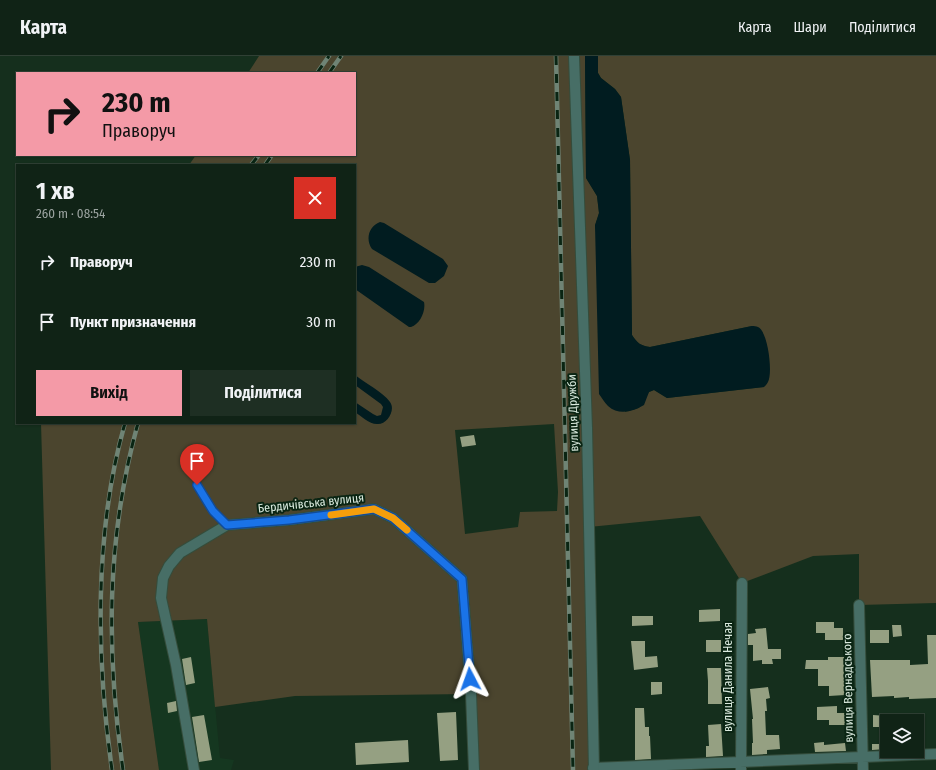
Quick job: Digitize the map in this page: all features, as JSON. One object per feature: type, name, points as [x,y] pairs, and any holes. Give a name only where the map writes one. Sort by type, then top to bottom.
[{"type":"street","name":"вулиця Дружби","points":[[574,56],[586,421],[594,769]]},
{"type":"street","name":"Бердичівська вулиця","points":[[194,770],[176,665],[162,598],[163,578],[168,566],[180,553],[227,525],[289,520],[374,509],[393,518],[462,579],[471,694],[474,770]]},
{"type":"street","name":"вулиця Данила Нечая","points":[[741,766],[742,583]]},
{"type":"street","name":"вулиця Вернадського","points":[[859,606],[863,770]]},
{"type":"street","points":[[594,769],[741,766],[862,757],[936,754]]},
{"type":"lane","points":[[197,485],[213,511],[227,525]]},
{"type":"shaded area","points":[[259,56],[585,56],[586,178],[597,196],[599,213],[595,226],[625,412],[639,408],[649,392],[654,390],[667,398],[764,387],[752,326],[650,347],[640,344],[632,335],[630,160],[621,97],[615,89],[601,78],[598,73],[598,56],[936,56],[936,603],[859,605],[859,554],[813,556],[742,583],[700,516],[589,527],[594,770],[474,770],[470,694],[295,696],[215,707],[207,619],[138,622],[159,770],[51,770],[41,424],[356,424],[356,164],[190,164],[195,156],[356,156],[356,72],[249,72]],"holes":[[[554,424],[558,492],[557,511],[520,512],[518,527],[465,534],[455,430]]]},
{"type":"shaded area","points":[[207,619],[220,758],[234,760],[231,770],[159,770],[138,622]]},
{"type":"water","points":[[585,56],[598,56],[598,73],[601,78],[615,89],[621,97],[630,160],[632,335],[640,344],[650,347],[752,326],[757,327],[762,330],[769,353],[769,377],[768,383],[764,387],[667,398],[654,390],[649,392],[644,405],[626,412],[612,409],[599,394],[595,225],[599,213],[597,196],[586,178]]},
{"type":"water","points":[[380,222],[443,259],[448,266],[444,276],[435,283],[429,283],[372,249],[369,241],[369,233],[373,226]]},
{"type":"water","points":[[362,265],[369,267],[424,302],[424,309],[420,320],[409,327],[356,290],[356,267]]},
{"type":"water","points":[[356,376],[387,398],[392,405],[392,409],[390,416],[381,424],[371,423],[356,413],[356,403],[377,416],[381,415],[383,407],[356,386]]},
{"type":"building","points":[[474,435],[476,445],[462,447],[460,437]]},
{"type":"building","points":[[720,609],[720,621],[699,622],[699,610]]},
{"type":"building","points":[[632,616],[653,616],[653,625],[632,626]]},
{"type":"building","points":[[816,622],[834,622],[834,628],[843,628],[843,640],[825,640],[825,633],[816,633]]},
{"type":"building","points":[[892,625],[901,625],[902,636],[893,637]]},
{"type":"building","points":[[766,628],[768,649],[781,649],[781,659],[772,659],[773,664],[762,664],[762,660],[753,661],[753,645],[748,645],[748,634],[756,633],[755,629]]},
{"type":"building","points":[[870,630],[889,630],[889,643],[870,643]]},
{"type":"building","points":[[927,635],[936,635],[936,698],[909,699],[909,697],[894,698],[894,696],[872,697],[870,660],[910,660],[910,665],[928,664]]},
{"type":"building","points":[[706,640],[721,640],[721,652],[706,652]]},
{"type":"building","points":[[631,641],[645,641],[645,657],[657,656],[658,667],[634,670]]},
{"type":"building","points":[[191,657],[195,683],[186,685],[182,659]]},
{"type":"building","points":[[828,657],[844,657],[845,695],[829,696],[829,686],[818,686],[818,669],[805,669],[806,660],[828,660]]},
{"type":"building","points":[[707,668],[721,668],[722,704],[708,704]]},
{"type":"building","points":[[651,682],[662,682],[662,694],[651,695]]},
{"type":"building","points":[[768,687],[770,698],[766,699],[766,735],[779,735],[780,749],[767,750],[767,754],[752,755],[753,719],[750,689]]},
{"type":"building","points":[[176,701],[177,711],[168,713],[167,703]]},
{"type":"building","points":[[837,706],[837,713],[847,713],[847,725],[829,725],[829,720],[817,720],[817,707]]},
{"type":"building","points":[[635,708],[644,708],[645,727],[649,727],[651,759],[635,760]]},
{"type":"building","points":[[456,712],[458,760],[440,761],[437,713]]},
{"type":"building","points":[[204,715],[212,760],[199,762],[192,717]]},
{"type":"building","points":[[873,715],[880,716],[880,727],[873,727]]},
{"type":"building","points":[[721,724],[723,756],[706,757],[706,746],[709,746],[708,725]]},
{"type":"building","points":[[408,740],[409,762],[356,765],[355,743]]},
{"type":"building","points":[[824,742],[824,745],[845,743],[846,751],[815,752],[814,743]]},
{"type":"building","points":[[872,744],[880,744],[880,749],[872,750]]},
{"type":"railway","points":[[318,72],[329,56]]},
{"type":"railway","points":[[330,72],[341,56]]},
{"type":"railway","points":[[556,56],[573,770]]},
{"type":"railway","points":[[252,164],[258,156]]},
{"type":"railway","points":[[266,164],[271,156]]},
{"type":"railway","points":[[112,770],[103,684],[101,595],[103,551],[108,507],[115,464],[125,424]]},
{"type":"railway","points":[[123,770],[117,726],[114,682],[112,595],[120,509],[127,466],[138,424]]},
{"type":"slow traffic","points":[[331,515],[374,509],[393,518],[407,530]]},
{"type":"route","points":[[197,485],[213,511],[227,525],[289,520],[374,509],[393,518],[462,579],[470,679]]}]
